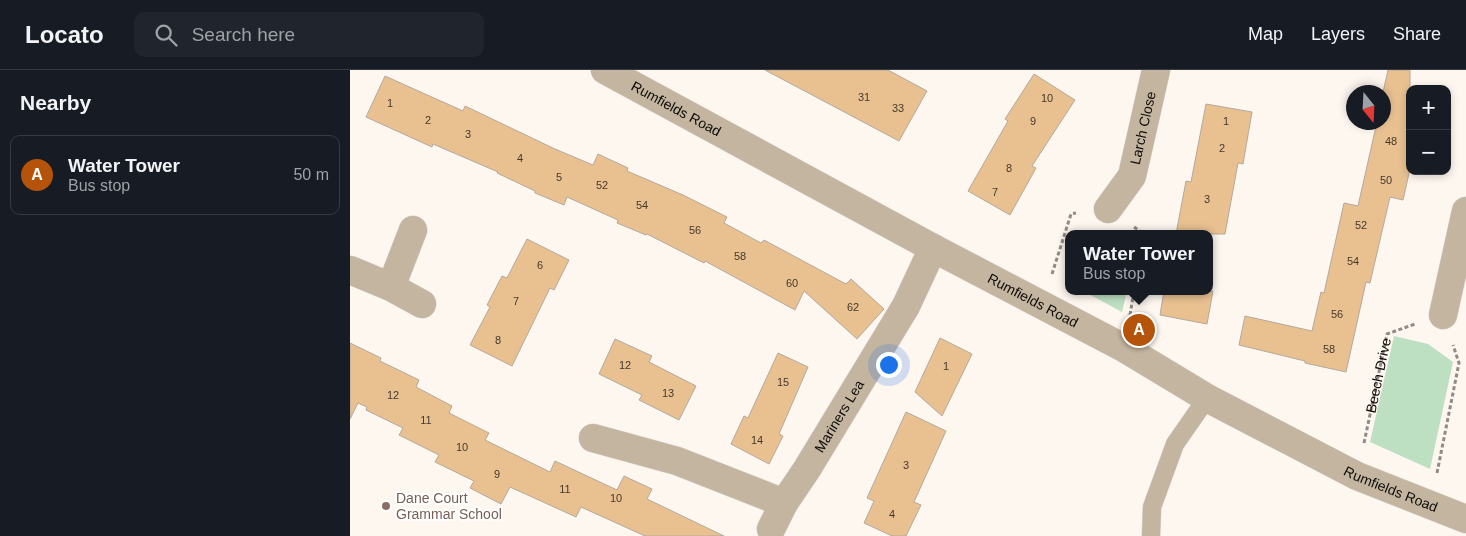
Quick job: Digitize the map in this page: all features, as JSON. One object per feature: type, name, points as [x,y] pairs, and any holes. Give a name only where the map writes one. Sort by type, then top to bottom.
[{"type":"street","name":"Rumfields Road","points":[[606,70],[933,248],[1124,348],[1208,398],[1357,476],[1466,519]]},
{"type":"street","name":"Larch Close","points":[[1108,209],[1132,176],[1156,70]]},
{"type":"street","points":[[1443,315],[1466,211]]},
{"type":"street","points":[[391,287],[413,230]]},
{"type":"street","name":"Mariners Lea","points":[[771,529],[784,503],[807,469],[906,306],[933,248]]},
{"type":"street","points":[[350,270],[391,287],[422,304]]},
{"type":"street","points":[[593,438],[677,461],[784,503]]},
{"type":"lane","points":[[1151,536],[1152,506],[1175,444],[1208,398]]},
{"type":"path","points":[[1066,230],[1071,214],[1108,209],[1138,230]]},
{"type":"path","points":[[1043,306],[1065,234]]},
{"type":"path","points":[[1430,505],[1459,363],[1443,315]]},
{"type":"path","name":"Beech Drive","points":[[1357,476],[1387,334],[1443,315]]},
{"type":"green space","points":[[1090,295],[1126,295],[1122,312]]},
{"type":"green space","points":[[1394,336],[1428,344],[1453,362],[1430,469],[1370,442]]},
{"type":"building","points":[[765,70],[888,70],[927,91],[899,141]]},
{"type":"building","points":[[1388,70],[1410,70],[1410,85],[1406,85],[1406,175],[1409,175],[1403,200],[1390,197],[1370,283],[1366,282],[1346,372],[1239,345],[1245,316],[1312,331],[1321,292],[1324,293],[1344,203],[1358,206],[1375,130],[1391,130],[1391,85],[1385,85]]},
{"type":"building","points":[[1034,74],[1075,100],[1032,166],[1036,168],[1010,215],[968,191],[1008,121],[1005,119]]},
{"type":"building","points":[[385,76],[463,111],[465,106],[593,165],[598,154],[628,168],[627,171],[683,195],[727,217],[724,223],[761,243],[764,240],[846,284],[851,279],[884,309],[857,339],[804,291],[795,310],[705,261],[704,263],[647,234],[617,223],[618,220],[567,197],[564,205],[535,193],[535,191],[498,172],[433,144],[432,147],[366,117]]},
{"type":"building","points":[[1206,104],[1252,112],[1243,164],[1238,163],[1225,234],[1213,234],[1213,230],[1177,230],[1186,181],[1191,182]]},
{"type":"building","points":[[527,239],[569,260],[554,290],[550,288],[512,366],[470,345],[490,307],[487,305],[502,276],[507,278]]},
{"type":"building","points":[[1163,295],[1212,295],[1207,324],[1160,315]]},
{"type":"building","points":[[940,338],[972,354],[942,416],[915,392]]},
{"type":"building","points":[[615,339],[652,356],[649,362],[696,386],[679,420],[639,400],[642,395],[599,374]]},
{"type":"building","points":[[350,343],[381,358],[380,361],[419,380],[416,387],[452,406],[449,413],[489,433],[485,440],[550,472],[555,461],[617,490],[624,476],[652,489],[647,499],[724,536],[645,536],[581,507],[576,517],[510,487],[501,504],[470,488],[474,481],[435,462],[439,455],[399,435],[403,428],[366,410],[367,407],[358,403],[350,419]]},
{"type":"building","points":[[778,353],[808,367],[779,434],[783,436],[769,464],[731,444],[744,416],[748,418]]},
{"type":"building","points":[[906,412],[946,431],[914,502],[921,505],[906,536],[892,536],[864,523],[874,501],[867,498]]},
{"type":"place","name":"Water Tower","points":[[1139,330]]},
{"type":"place","name":"Dane Court Grammar School","points":[[386,506]]}]
